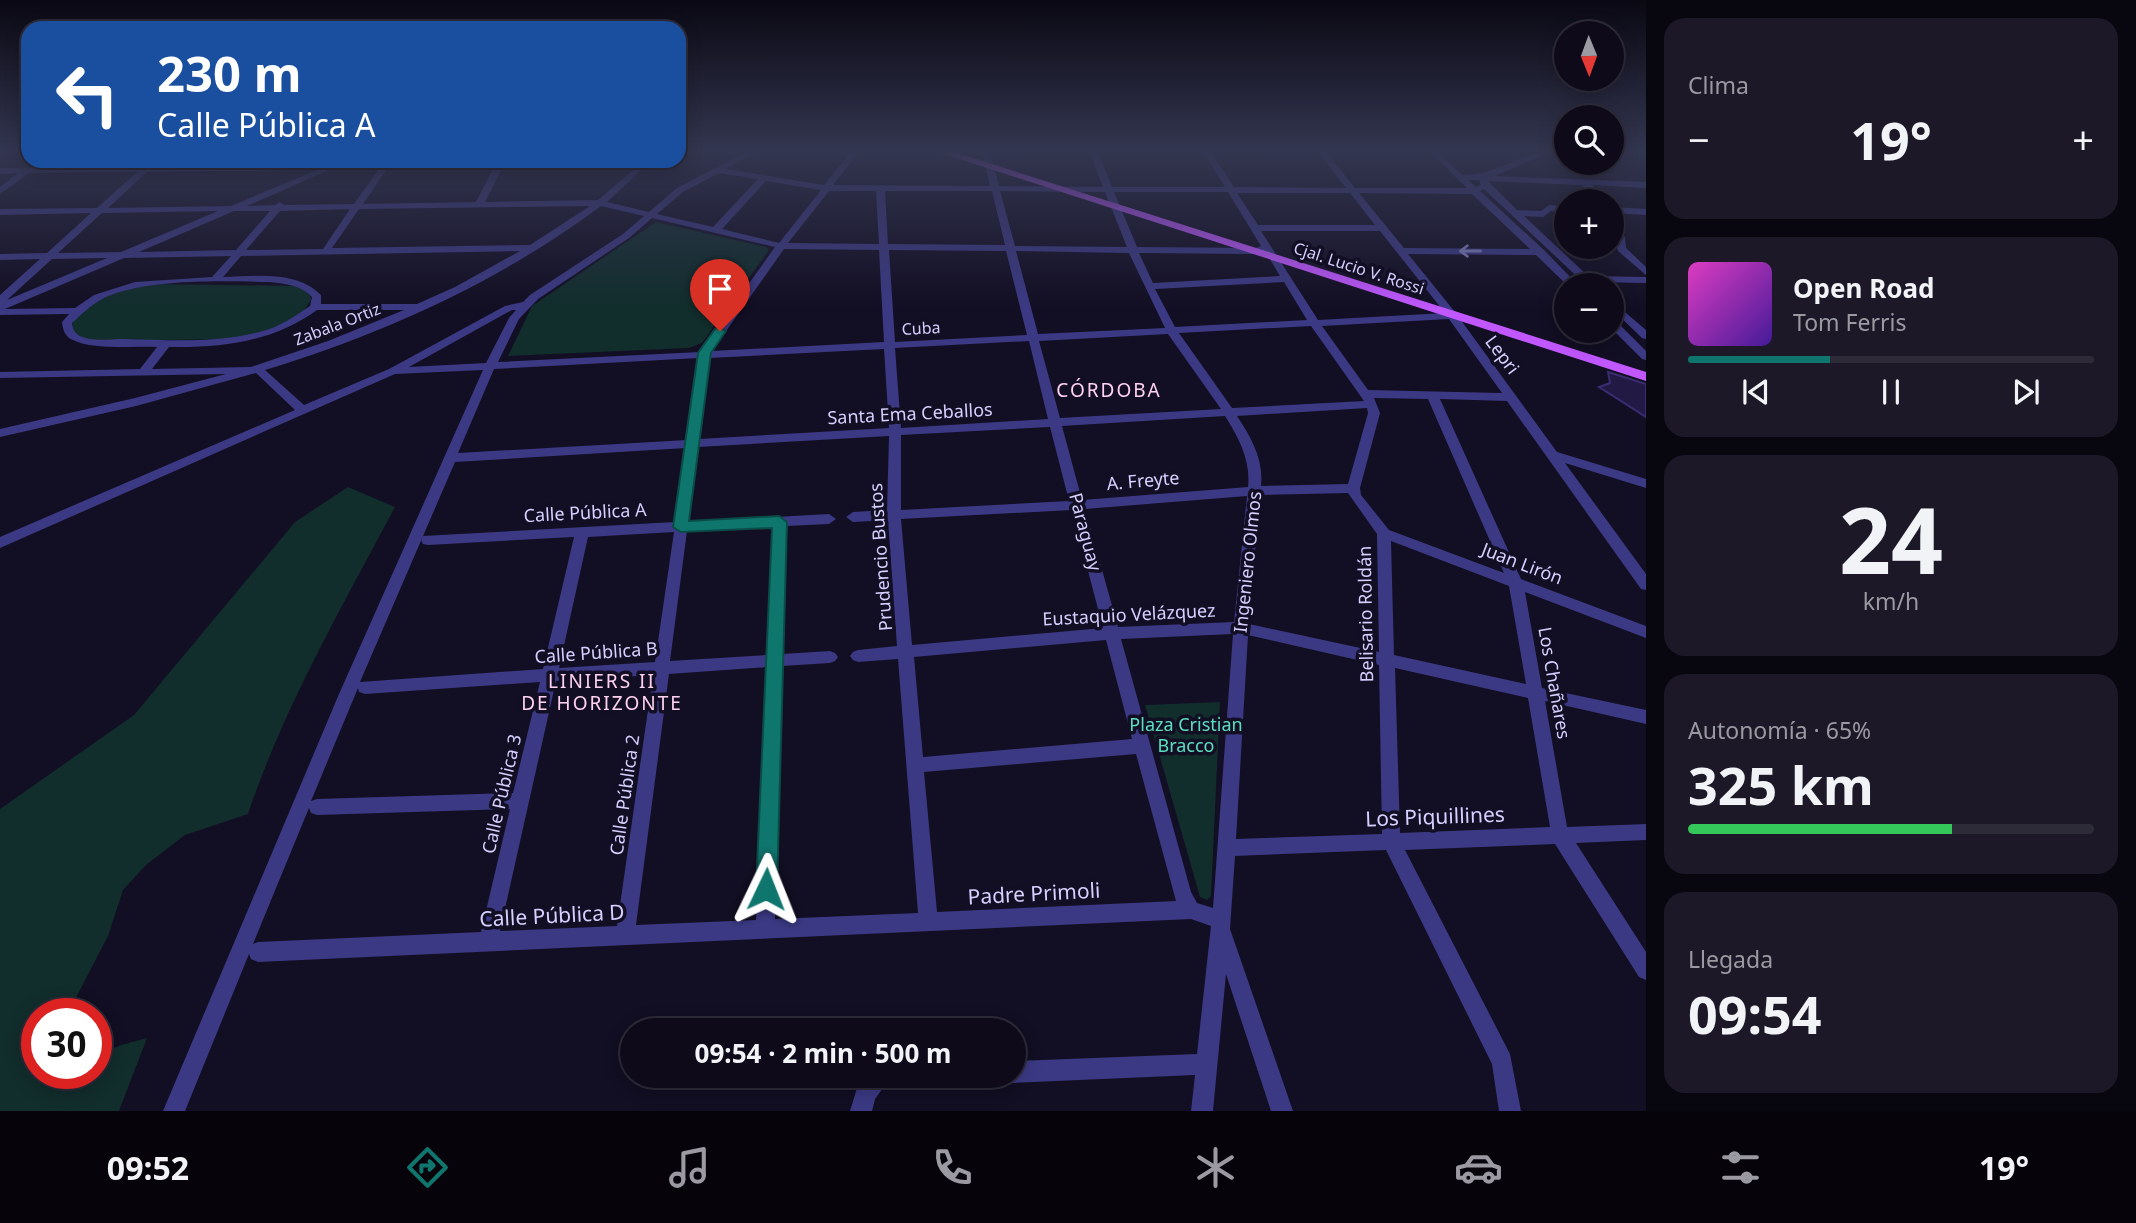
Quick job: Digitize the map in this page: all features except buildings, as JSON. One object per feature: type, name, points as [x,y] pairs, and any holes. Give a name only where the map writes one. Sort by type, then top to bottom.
[{"type":"main road","name":"Cjal. Lucio V. Rossi","points":[[1103,204],[1646,377]]},
{"type":"street","points":[[0,300],[107,204]]},
{"type":"street","points":[[0,309],[248,204]]},
{"type":"street","points":[[215,280],[281,204]]},
{"type":"street","points":[[325,252],[359,204]]},
{"type":"street","points":[[0,212],[498,204]]},
{"type":"street","name":"Zabala Ortiz","points":[[0,433],[143,402],[259,370],[346,340],[481,278],[565,229],[599,204]]},
{"type":"street","points":[[603,204],[781,246],[1247,251],[1264,250],[1268,247]]},
{"type":"street","points":[[0,543],[393,371],[496,315],[524,305],[665,204]]},
{"type":"street","points":[[715,232],[740,204]]},
{"type":"street","points":[[705,353],[814,204]]},
{"type":"street","name":"Prudencio Bustos","points":[[881,204],[895,433],[894,515],[928,922]]},
{"type":"street","name":"Paraguay","points":[[999,204],[1142,746],[1183,896],[1191,910]]},
{"type":"street","name":"Ingeniero Olmos","points":[[1116,204],[1173,332],[1229,413],[1253,460],[1256,491],[1241,628],[1221,923],[1202,1111]]},
{"type":"street","points":[[1240,204],[1315,324],[1369,399],[1374,413],[1353,488]]},
{"type":"street","name":"Lepri","points":[[1364,204],[1451,316],[1646,585]]},
{"type":"street","points":[[1497,204],[1547,252],[1574,273]]},
{"type":"street","points":[[1505,204],[1564,273]]},
{"type":"street","points":[[1516,214],[1543,214],[1549,208],[1554,208]]},
{"type":"street","points":[[1624,211],[1646,212]]},
{"type":"street","points":[[1255,228],[1382,228]]},
{"type":"street","points":[[0,257],[532,248]]},
{"type":"street","points":[[1402,251],[1547,252]]},
{"type":"street","points":[[1624,252],[1646,272]]},
{"type":"street","points":[[1151,286],[1287,279]]},
{"type":"street","points":[[215,280],[299,282],[314,291],[317,297],[315,307],[302,319],[267,336],[234,341],[80,341],[71,336],[67,329],[67,322],[76,311],[99,296],[123,287],[145,283],[215,280]]},
{"type":"street","points":[[1624,281],[1646,280]]},
{"type":"street","points":[[174,1111],[347,694],[491,364],[514,318],[524,305]]},
{"type":"street","points":[[315,307],[420,307]]},
{"type":"street","points":[[0,309],[76,311]]},
{"type":"street","points":[[1624,315],[1646,336]]},
{"type":"street","name":"Cuba","points":[[393,371],[1451,316]]},
{"type":"street","points":[[1624,324],[1646,345]]},
{"type":"street","points":[[1633,324],[1646,324]]},
{"type":"street","points":[[1624,335],[1646,357]]},
{"type":"street","points":[[143,372],[167,342]]},
{"type":"street","name":"Calle Pública 2","points":[[625,936],[705,353]]},
{"type":"street","points":[[0,375],[259,370],[301,410]]},
{"type":"street","name":"Santa Ema Ceballos","points":[[450,458],[1229,413],[1432,395],[1511,397]]},
{"type":"street","name":"Los Chañares","points":[[1432,395],[1516,583],[1560,835],[1646,970]]},
{"type":"street","points":[[1553,455],[1646,484]]},
{"type":"street","name":"A. Freyte","points":[[853,517],[1077,505],[1256,491],[1353,488]]},
{"type":"street","name":"Belisario Roldán","points":[[1353,488],[1355,496],[1384,533],[1391,841],[1502,1062],[1510,1111]]},
{"type":"street","name":"Calle Pública A","points":[[428,540],[829,519]]},
{"type":"street","points":[[765,929],[779,522]]},
{"type":"street","name":"Calle Pública 3","points":[[488,942],[582,532]]},
{"type":"street","name":"Juan Lirón","points":[[1384,533],[1646,632]]},
{"type":"street","name":"Eustaquio Velázquez","points":[[858,656],[1113,633],[1241,628],[1646,717]]},
{"type":"street","name":"Calle Pública B","points":[[365,687],[830,657]]},
{"type":"street","points":[[916,765],[1142,746]]},
{"type":"street","points":[[317,807],[520,801]]},
{"type":"street","name":"Los Piquillines","points":[[1226,848],[1646,832]]},
{"type":"street","name":"Padre Primoli","points":[[847,926],[1191,910],[1221,923]]},
{"type":"street","points":[[1221,923],[1282,1111]]},
{"type":"street","name":"Calle Pública D","points":[[258,952],[847,926]]},
{"type":"street","points":[[1026,1071],[1207,1064]]},
{"type":"street","points":[[861,1111],[870,1088]]},
{"type":"green space","points":[[656,222],[766,247],[769,250],[702,343],[689,348],[508,356],[532,306]]},
{"type":"green space","points":[[153,284],[301,286],[311,300],[300,317],[247,339],[90,341],[74,333],[73,322],[89,305],[116,293]]},
{"type":"green space","points":[[348,487],[395,507],[296,696],[262,774],[248,814],[185,835],[146,865],[123,890],[108,936],[76,998],[21,998],[21,1089],[112,1089],[112,1049],[147,1038],[119,1111],[0,1111],[0,809],[134,715],[295,522]]},
{"type":"green space","name":"Plaza Cristian Bracco","points":[[1220,702],[1211,896],[1207,900],[1200,897],[1145,705]]},
{"type":"district","name":"CÓRDOBA","points":[[1109,390]]},
{"type":"district","name":"LINIERS II DE HORIZONTE","points":[[602,692]]},
{"type":"route","points":[[720,331],[705,353],[681,527],[779,522],[766,889]]}]
